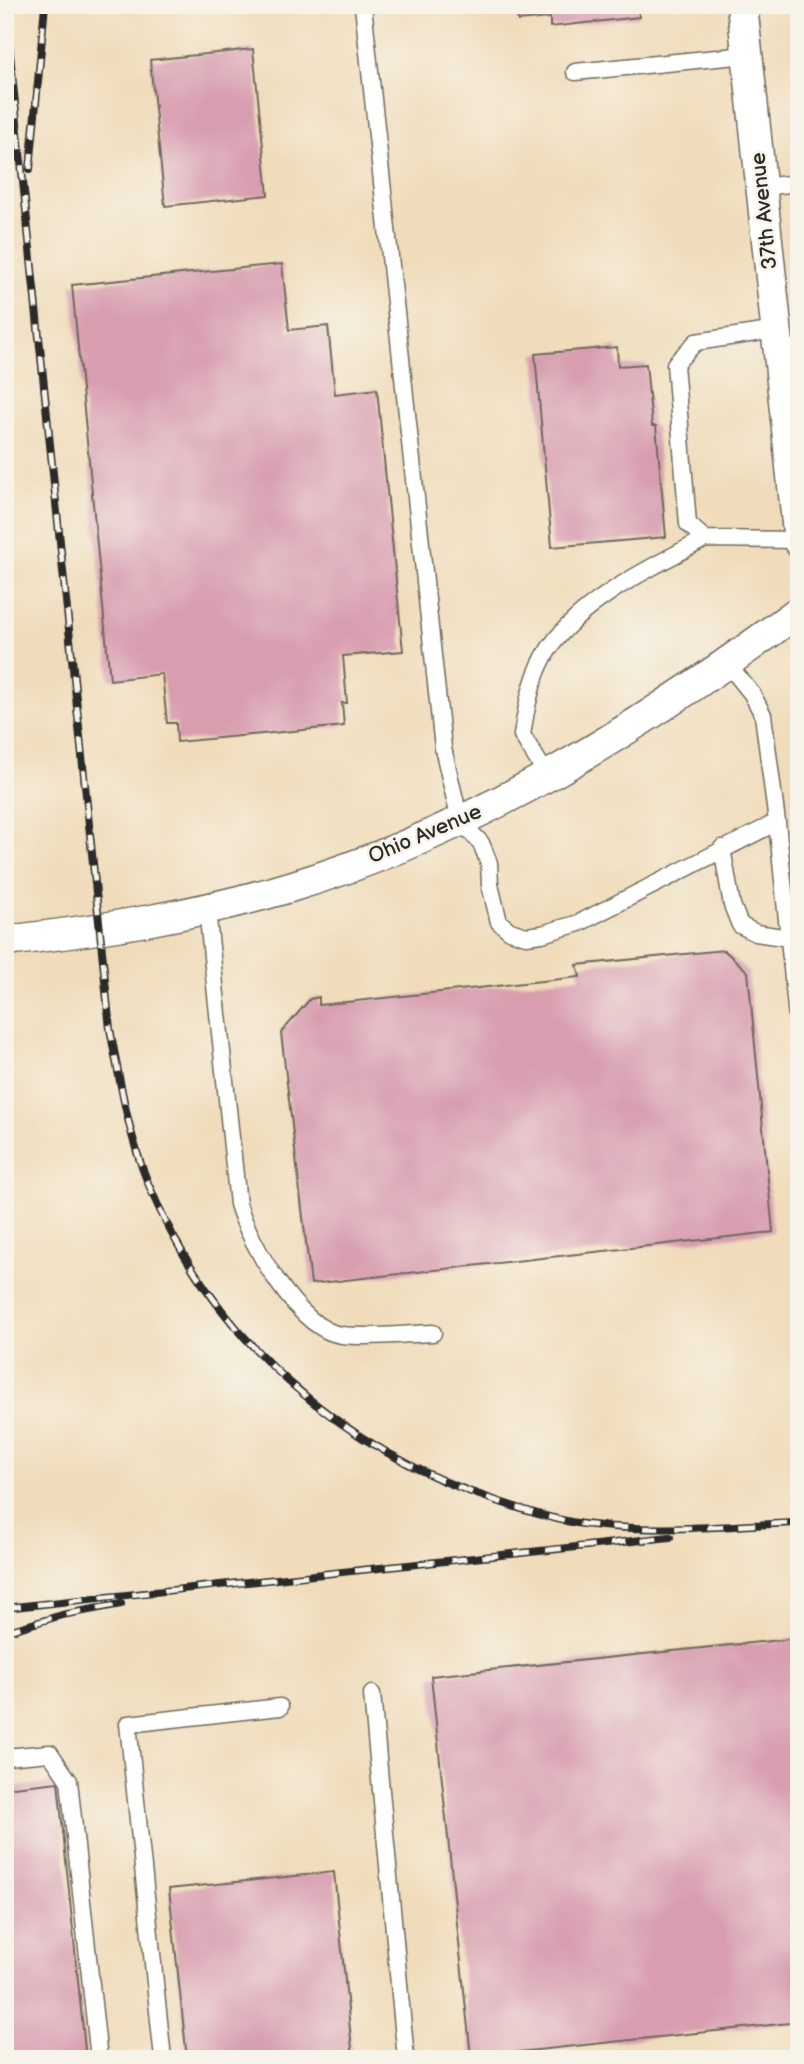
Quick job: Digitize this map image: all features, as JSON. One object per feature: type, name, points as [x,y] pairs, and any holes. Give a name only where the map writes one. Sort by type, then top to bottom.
[{"type":"street","name":"37th Avenue","points":[[742,5],[799,541]]},
{"type":"street","name":"Ohio Avenue","points":[[5,941],[100,931],[207,909],[291,887],[460,821],[548,777],[615,738],[799,611]]},
{"type":"lane","points":[[363,6],[443,748],[460,821],[481,843],[489,863],[490,885],[499,922],[510,931],[526,936],[579,923],[776,822]]},
{"type":"lane","points":[[575,72],[747,55]]},
{"type":"lane","points":[[761,187],[799,183]]},
{"type":"lane","points":[[705,539],[688,524],[675,365],[696,342],[776,330]]},
{"type":"lane","points":[[548,777],[522,735],[527,702],[545,657],[572,623],[641,573],[705,539],[799,541]]},
{"type":"lane","points":[[727,663],[752,694],[763,715],[799,1037]]},
{"type":"lane","points":[[722,848],[732,905],[740,925],[756,933],[789,938]]},
{"type":"lane","points":[[207,909],[239,1204],[246,1231],[271,1274],[312,1321],[330,1331],[339,1335],[433,1333]]},
{"type":"lane","points":[[372,1694],[406,2059]]},
{"type":"lane","points":[[163,2059],[128,1724],[280,1707]]},
{"type":"lane","points":[[5,1757],[50,1753],[69,1781],[99,2059]]},
{"type":"building","points":[[516,5],[638,5],[639,17],[550,27],[550,18],[518,21]]},
{"type":"building","points":[[253,49],[268,195],[165,206],[150,60]]},
{"type":"building","points":[[282,264],[289,330],[328,326],[335,394],[377,389],[403,651],[343,656],[347,703],[342,703],[344,726],[177,742],[176,723],[167,723],[162,674],[110,680],[72,285]]},
{"type":"building","points":[[617,347],[618,366],[646,364],[652,426],[656,426],[666,537],[552,547],[535,354]]},
{"type":"building","points":[[724,950],[748,972],[773,1232],[311,1284],[281,1033],[310,999],[319,997],[319,1005],[580,977],[577,965]]},
{"type":"building","points":[[799,1638],[799,2022],[471,2057],[431,1676]]},
{"type":"building","points":[[58,1782],[86,2059],[5,2059],[5,1788]]},
{"type":"building","points":[[334,1872],[353,2059],[246,2059],[245,2054],[187,2059],[169,1889]]},
{"type":"railway","points":[[30,169],[45,5]]},
{"type":"railway","points":[[5,6],[110,1029],[135,1146],[148,1183],[175,1239],[208,1291],[246,1338],[289,1382],[336,1420],[388,1453],[442,1480],[534,1513],[592,1525],[669,1528],[798,1523]]},
{"type":"railway","points":[[5,1608],[670,1537]]},
{"type":"railway","points":[[5,1632],[62,1615],[121,1604]]}]
